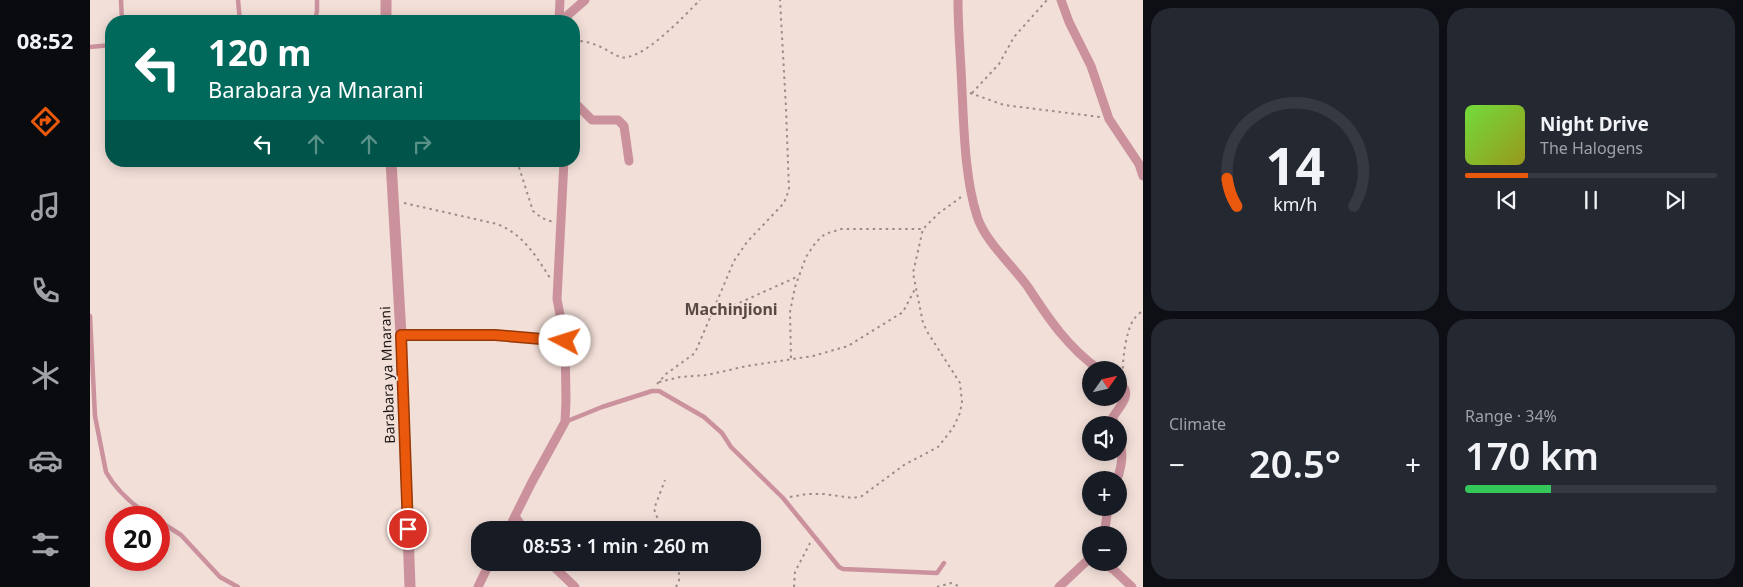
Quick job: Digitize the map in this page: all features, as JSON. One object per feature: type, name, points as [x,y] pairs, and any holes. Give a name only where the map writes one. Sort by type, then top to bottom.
[{"type":"street","points":[[386,0],[386,15]]},
{"type":"street","points":[[560,0],[560,15]]},
{"type":"street","points":[[567,15],[585,0]]},
{"type":"street","points":[[958,0],[967,93],[963,119],[969,180],[977,216],[984,231],[1019,275],[1053,325],[1088,361]]},
{"type":"street","points":[[1061,0],[1091,66],[1109,118],[1139,164],[1143,176]]},
{"type":"street","points":[[580,108],[592,120],[618,120],[624,126],[629,161]]},
{"type":"street","name":"Barabara ya Mnarani","points":[[391,167],[401,335],[410,587]]},
{"type":"street","points":[[513,521],[565,422],[565,341],[557,299],[564,167]]},
{"type":"street","points":[[516,516],[519,521]]},
{"type":"street","points":[[1059,587],[1082,567]]},
{"type":"street","points":[[478,587],[486,571]]},
{"type":"street","points":[[558,571],[575,587]]},
{"type":"street","points":[[1115,571],[1132,587]]},
{"type":"lane","points":[[122,0],[122,15]]},
{"type":"lane","points":[[238,0],[239,15]]},
{"type":"lane","points":[[316,0],[316,15]]},
{"type":"lane","points":[[90,47],[105,46]]},
{"type":"lane","points":[[90,316],[95,416],[106,472],[124,496],[137,506]]},
{"type":"lane","points":[[401,335],[495,335],[565,341]]},
{"type":"lane","points":[[565,422],[652,390],[659,391],[704,417],[722,434],[731,446],[783,498],[839,567],[844,569],[937,573],[944,563]]},
{"type":"lane","points":[[170,528],[181,535],[220,577],[238,587]]},
{"type":"path","points":[[580,41],[596,44],[622,58],[631,56],[653,44],[674,27],[700,0]]},
{"type":"path","points":[[652,390],[666,374],[695,353],[734,261],[747,242],[784,203],[789,190],[780,0]]},
{"type":"path","points":[[1047,0],[1014,37],[999,64],[967,93],[1004,105],[1109,118]]},
{"type":"path","points":[[519,167],[533,211],[542,218],[560,224]]},
{"type":"path","points":[[783,498],[807,494],[853,498],[862,496],[904,466],[938,447],[953,428],[960,413],[962,402],[960,383],[923,323],[913,273],[924,229],[939,213],[960,198],[969,180]]},
{"type":"path","points":[[393,201],[497,224],[510,229],[521,238],[550,278],[557,299]]},
{"type":"path","points":[[791,359],[790,312],[795,287],[806,257],[816,242],[825,234],[841,229],[924,229]]},
{"type":"path","points":[[710,316],[799,276]]},
{"type":"path","points":[[659,382],[813,356],[848,346],[903,312],[916,287]]},
{"type":"path","points":[[1123,361],[1129,329],[1133,319],[1143,310]]},
{"type":"path","points":[[659,521],[654,509],[665,480]]},
{"type":"path","points":[[794,587],[795,572],[814,537]]},
{"type":"path","points":[[676,587],[679,581],[679,571]]},
{"type":"path","points":[[937,587],[951,583],[961,587]]},
{"type":"district","name":"Machinjioni","points":[[731,309]]},
{"type":"route","points":[[408,529],[401,335],[495,335],[565,341]]}]
